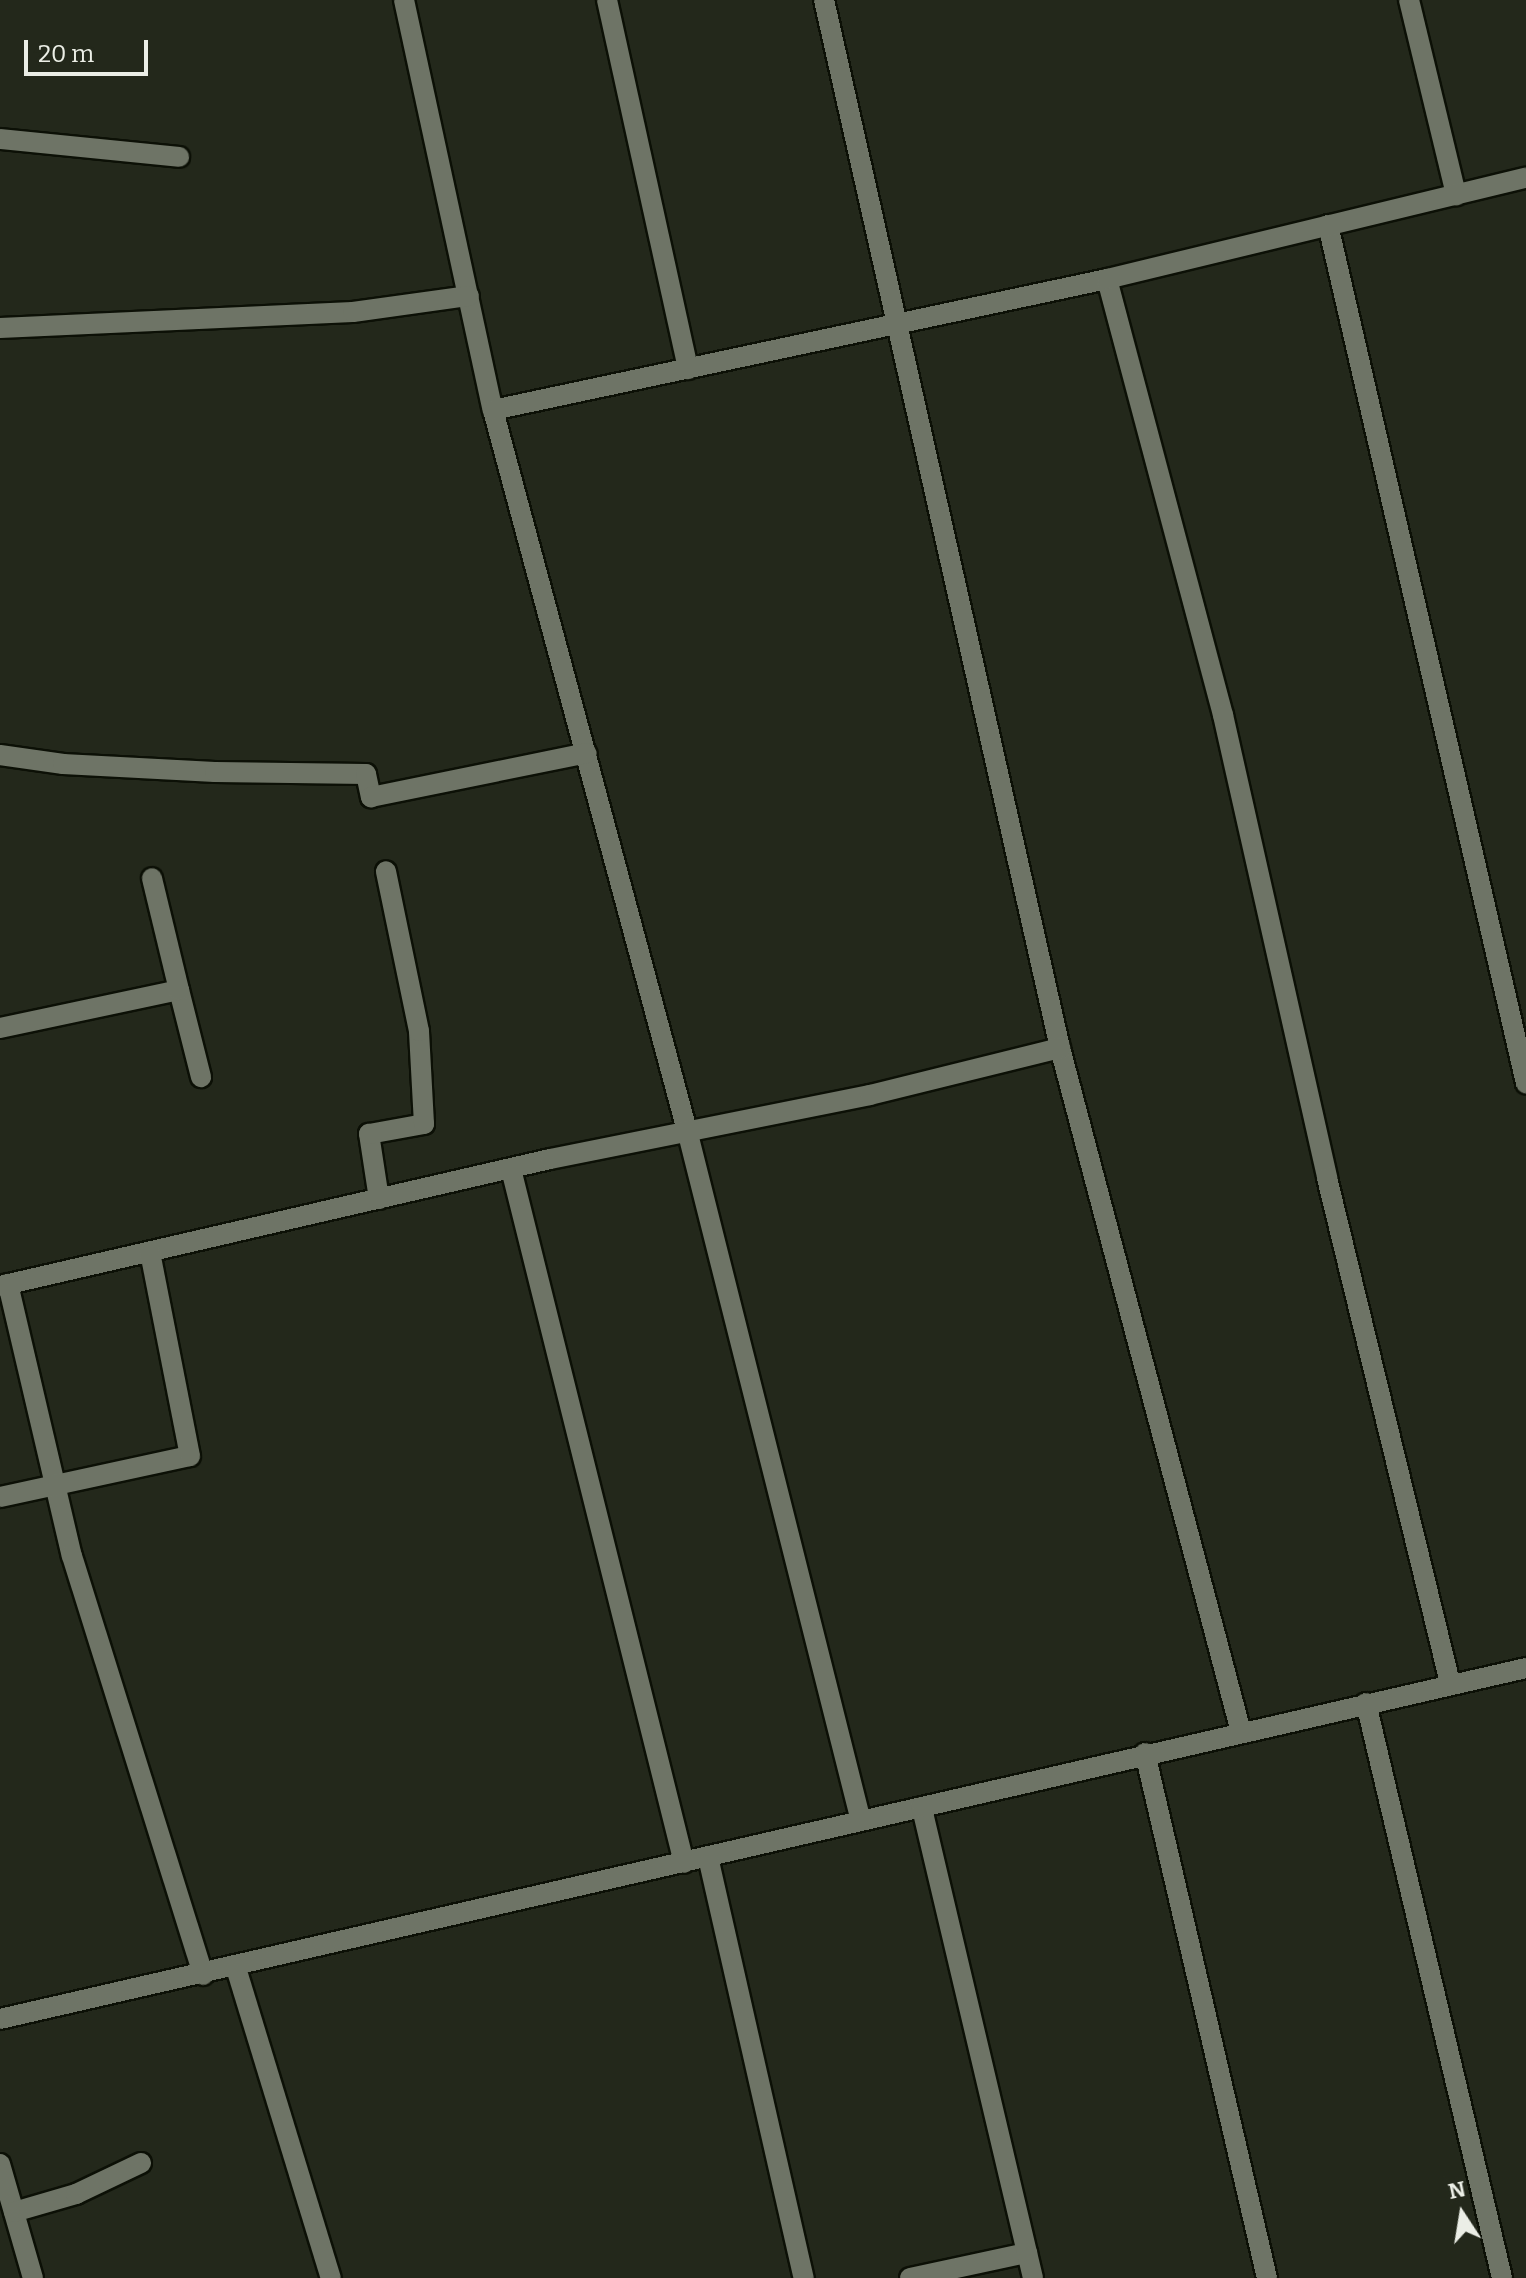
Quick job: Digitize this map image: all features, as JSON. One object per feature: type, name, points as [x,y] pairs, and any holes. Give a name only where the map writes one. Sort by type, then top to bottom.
[{"type":"street","points":[[404,0],[493,410],[688,1134],[861,1821]]},
{"type":"street","points":[[607,0],[688,369]]},
{"type":"street","points":[[824,0],[1060,1048],[1241,1732]]},
{"type":"street","points":[[1409,0],[1456,195]]},
{"type":"street","points":[[0,139],[179,157]]},
{"type":"street","points":[[493,410],[897,320],[1107,279],[1526,178]]},
{"type":"street","points":[[1328,225],[1526,1083]]},
{"type":"street","points":[[1107,279],[1223,715],[1327,1178],[1450,1683]]},
{"type":"street","points":[[0,328],[353,312],[469,296]]},
{"type":"street","points":[[0,755],[63,764],[215,772],[366,774],[371,797],[587,753]]},
{"type":"street","points":[[379,1199],[369,1134],[424,1124],[419,1031],[386,871]]},
{"type":"street","points":[[152,878],[201,1077]]},
{"type":"street","points":[[0,1028],[179,990]]},
{"type":"street","points":[[203,1975],[72,1556],[4,1285],[511,1169],[688,1134],[1060,1048]]},
{"type":"street","points":[[511,1169],[684,1863]]},
{"type":"street","points":[[0,1497],[190,1456],[150,1252]]},
{"type":"street","points":[[0,2019],[236,1968],[1145,1753],[1526,1668]]},
{"type":"street","points":[[1366,1703],[1502,2278]]},
{"type":"street","points":[[1145,1753],[1267,2278]]},
{"type":"street","points":[[922,1807],[1033,2278]]},
{"type":"street","points":[[708,1857],[804,2278]]},
{"type":"street","points":[[236,1968],[331,2278]]},
{"type":"street","points":[[14,2212],[76,2194],[141,2163]]},
{"type":"street","points":[[0,2164],[33,2278]]},
{"type":"street","points":[[910,2278],[1027,2253]]}]
